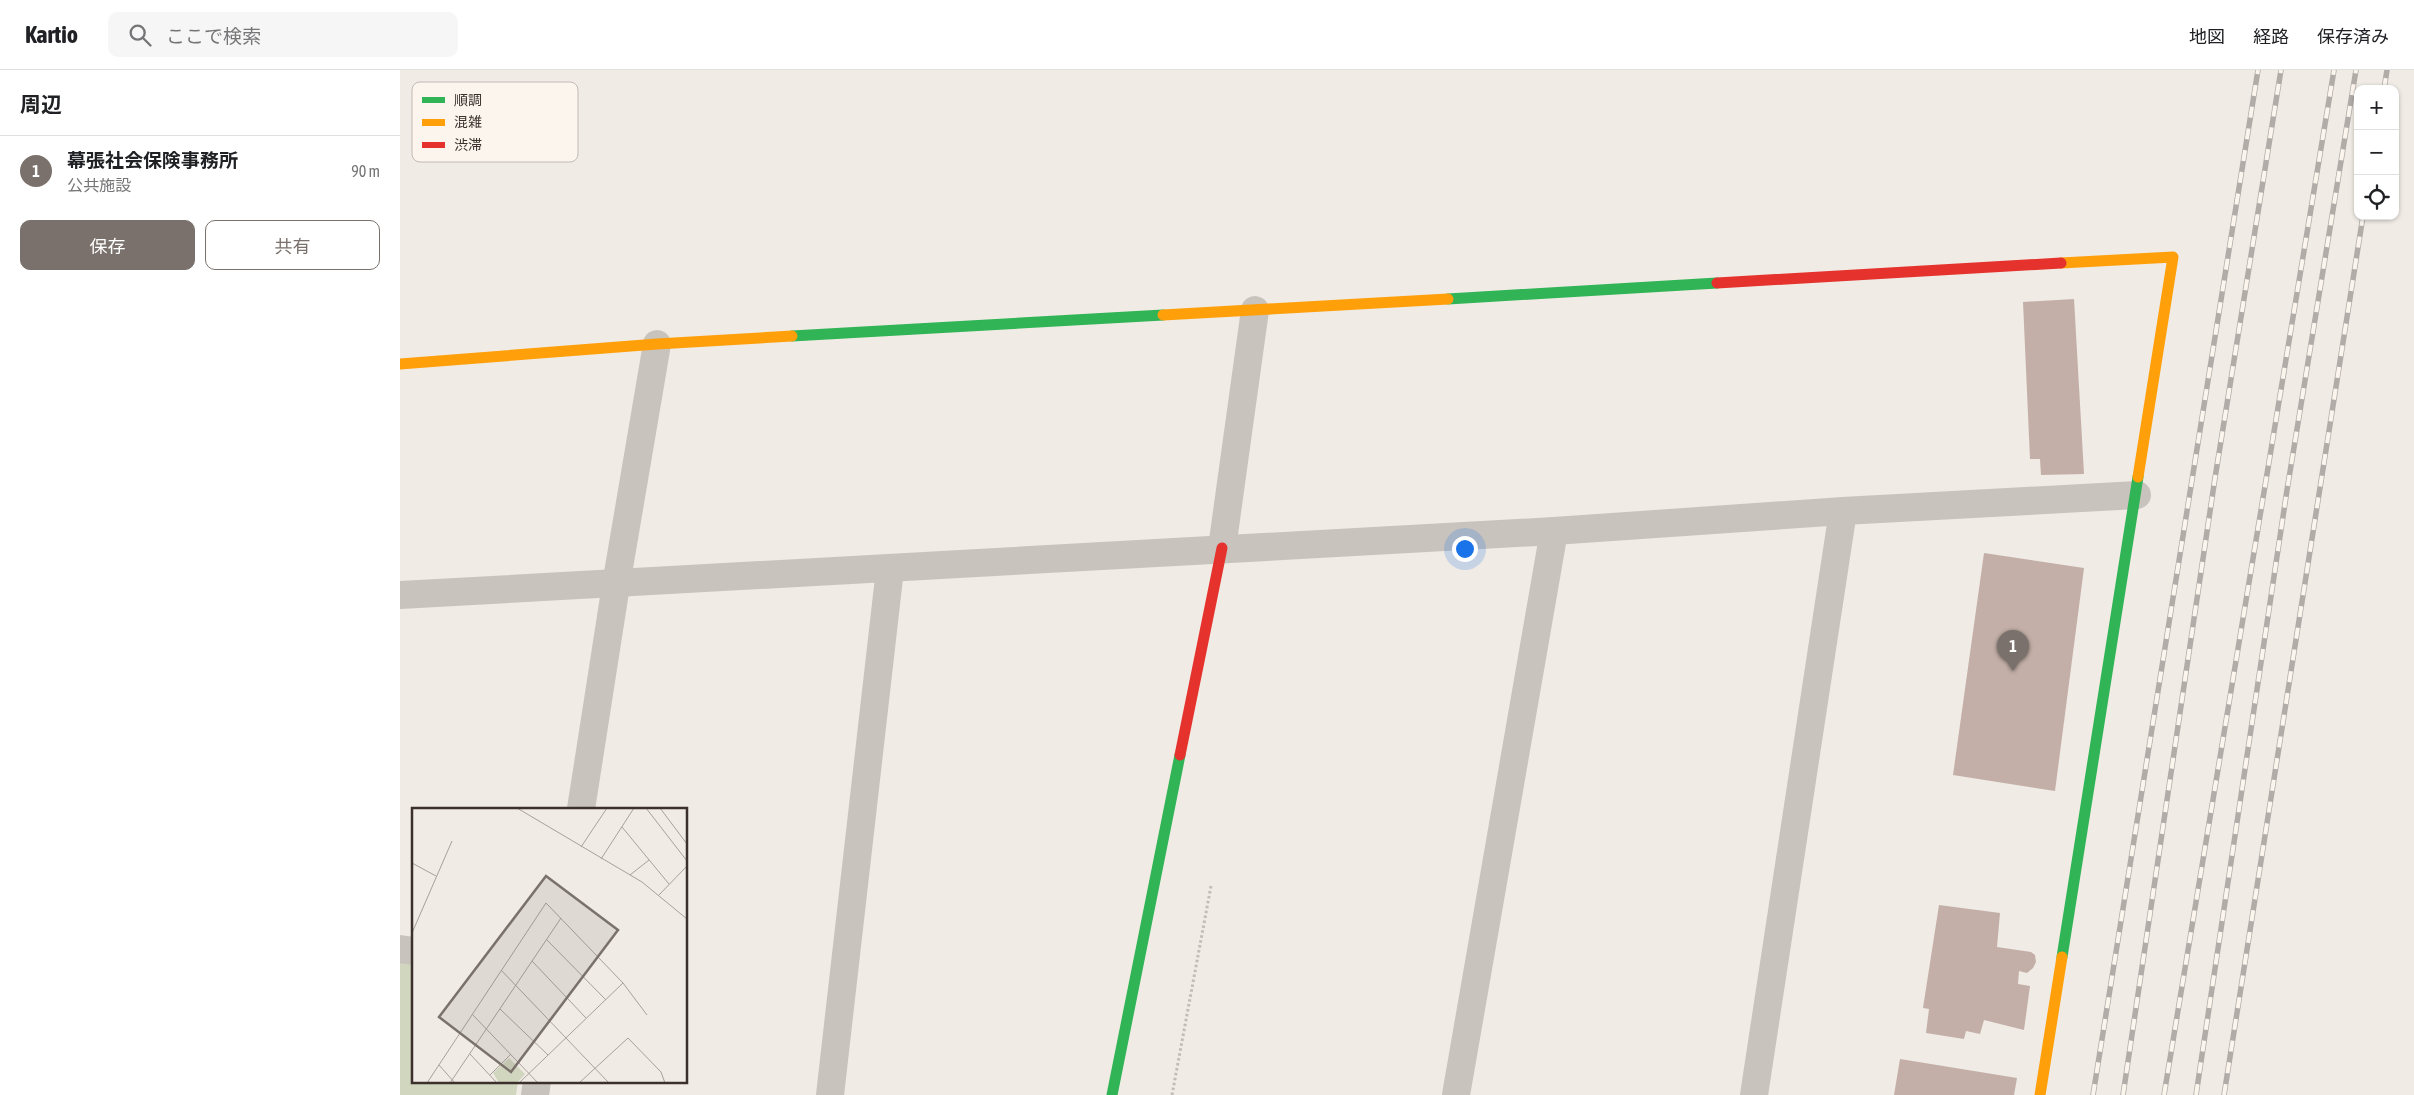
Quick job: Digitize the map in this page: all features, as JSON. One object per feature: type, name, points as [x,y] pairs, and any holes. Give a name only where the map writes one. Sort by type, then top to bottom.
[{"type":"street","points":[[400,364],[657,344],[2174,258],[2040,1095]]},
{"type":"street","points":[[1112,1095],[1222,548],[1254,310]]},
{"type":"street","points":[[580,808],[657,344]]},
{"type":"street","points":[[400,595],[616,585],[1222,548],[1554,532],[1843,511],[2137,495]]},
{"type":"street","points":[[1754,1095],[1843,511]]},
{"type":"street","points":[[1456,1095],[1554,532]]},
{"type":"street","points":[[830,1095],[890,569]]},
{"type":"street","points":[[534,1095],[537,1082]]},
{"type":"path","points":[[1172,1095],[1211,886]]},
{"type":"green space","points":[[400,962],[412,964],[412,1082],[518,1082],[516,1095],[400,1095]]},
{"type":"building","points":[[2074,299],[2084,474],[2041,475],[2040,459],[2030,459],[2023,302]]},
{"type":"building","points":[[1984,553],[2084,568],[2055,791],[1953,775]]},
{"type":"building","points":[[1939,905],[2000,913],[1997,947],[2031,952],[2035,955],[2036,962],[2033,968],[2027,973],[2019,971],[2018,984],[2030,986],[2024,1030],[1984,1020],[1980,1034],[1966,1031],[1964,1039],[1926,1033],[1929,1009],[1923,1008]]},
{"type":"building","points":[[1900,1059],[2017,1078],[2014,1095],[1894,1095]]},
{"type":"railway","points":[[2093,1095],[2258,70]]},
{"type":"railway","points":[[2123,1095],[2215,478],[2281,70]]},
{"type":"railway","points":[[2164,1095],[2334,70]]},
{"type":"railway","points":[[2196,1095],[2287,490],[2356,70]]},
{"type":"railway","points":[[2385,85],[2387,70]]},
{"type":"railway","points":[[2224,1095],[2362,220]]},
{"type":"traffic: fast","points":[[1448,299],[1717,283]]},
{"type":"traffic: fast","points":[[792,336],[1163,315]]},
{"type":"traffic: fast","points":[[2062,957],[2138,477]]},
{"type":"traffic: fast","points":[[1112,1095],[1180,755]]},
{"type":"traffic: slow","points":[[2061,263],[2173,257],[2138,477]]},
{"type":"traffic: slow","points":[[1163,315],[1448,299]]},
{"type":"traffic: slow","points":[[400,364],[657,344],[792,336]]},
{"type":"traffic: slow","points":[[2040,1095],[2062,957]]},
{"type":"traffic: jam","points":[[1717,283],[2061,263]]},
{"type":"traffic: jam","points":[[1180,755],[1222,548]]},
{"type":"place","name":"幕張社会保険事務所","points":[[2013,671]]}]
